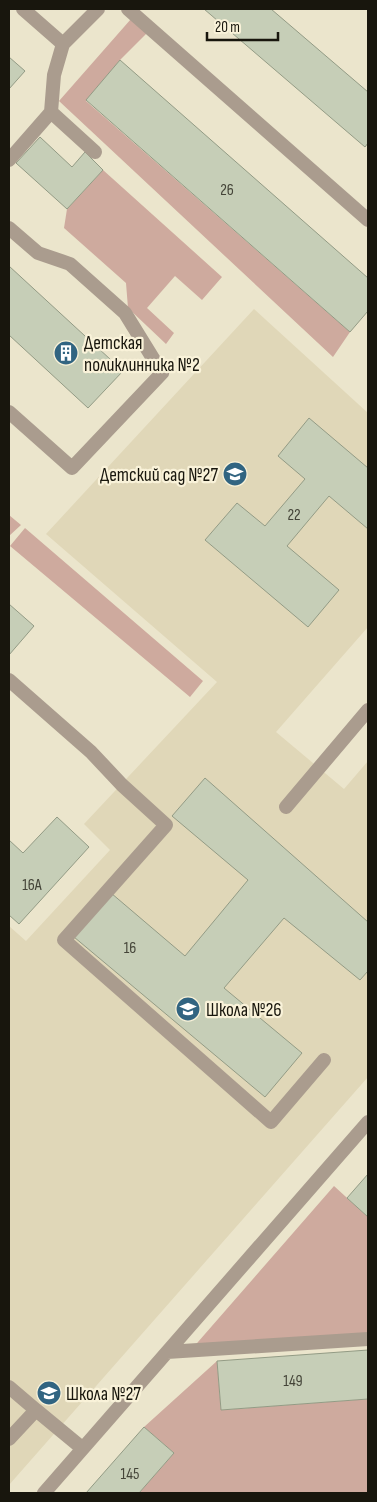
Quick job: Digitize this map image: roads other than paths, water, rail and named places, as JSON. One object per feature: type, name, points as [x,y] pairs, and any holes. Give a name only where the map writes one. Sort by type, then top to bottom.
[{"type":"lane","points":[[23,9],[63,44]]},
{"type":"lane","points":[[9,160],[51,112],[54,75],[63,44],[98,9]]},
{"type":"lane","points":[[128,9],[368,220]]},
{"type":"lane","points":[[51,112],[95,152]]},
{"type":"lane","points":[[9,228],[38,253],[70,264],[125,313],[162,373],[72,468],[9,412]]},
{"type":"lane","points":[[9,680],[91,752],[122,786],[166,825],[64,940],[271,1122],[324,1060]]},
{"type":"lane","points":[[286,806],[368,710]]},
{"type":"lane","points":[[44,1493],[368,1122]]},
{"type":"lane","points":[[167,1352],[368,1339]]},
{"type":"lane","points":[[9,1387],[82,1448]]},
{"type":"lane","points":[[9,1439],[36,1410]]},
{"type":"place","name":"Детская поликлинника №2","points":[[66,353]]},
{"type":"place","name":"Детский сад №27","points":[[235,474]]},
{"type":"place","name":"Школа №26","points":[[188,1009]]},
{"type":"place","name":"Школа №27","points":[[49,1393]]}]
